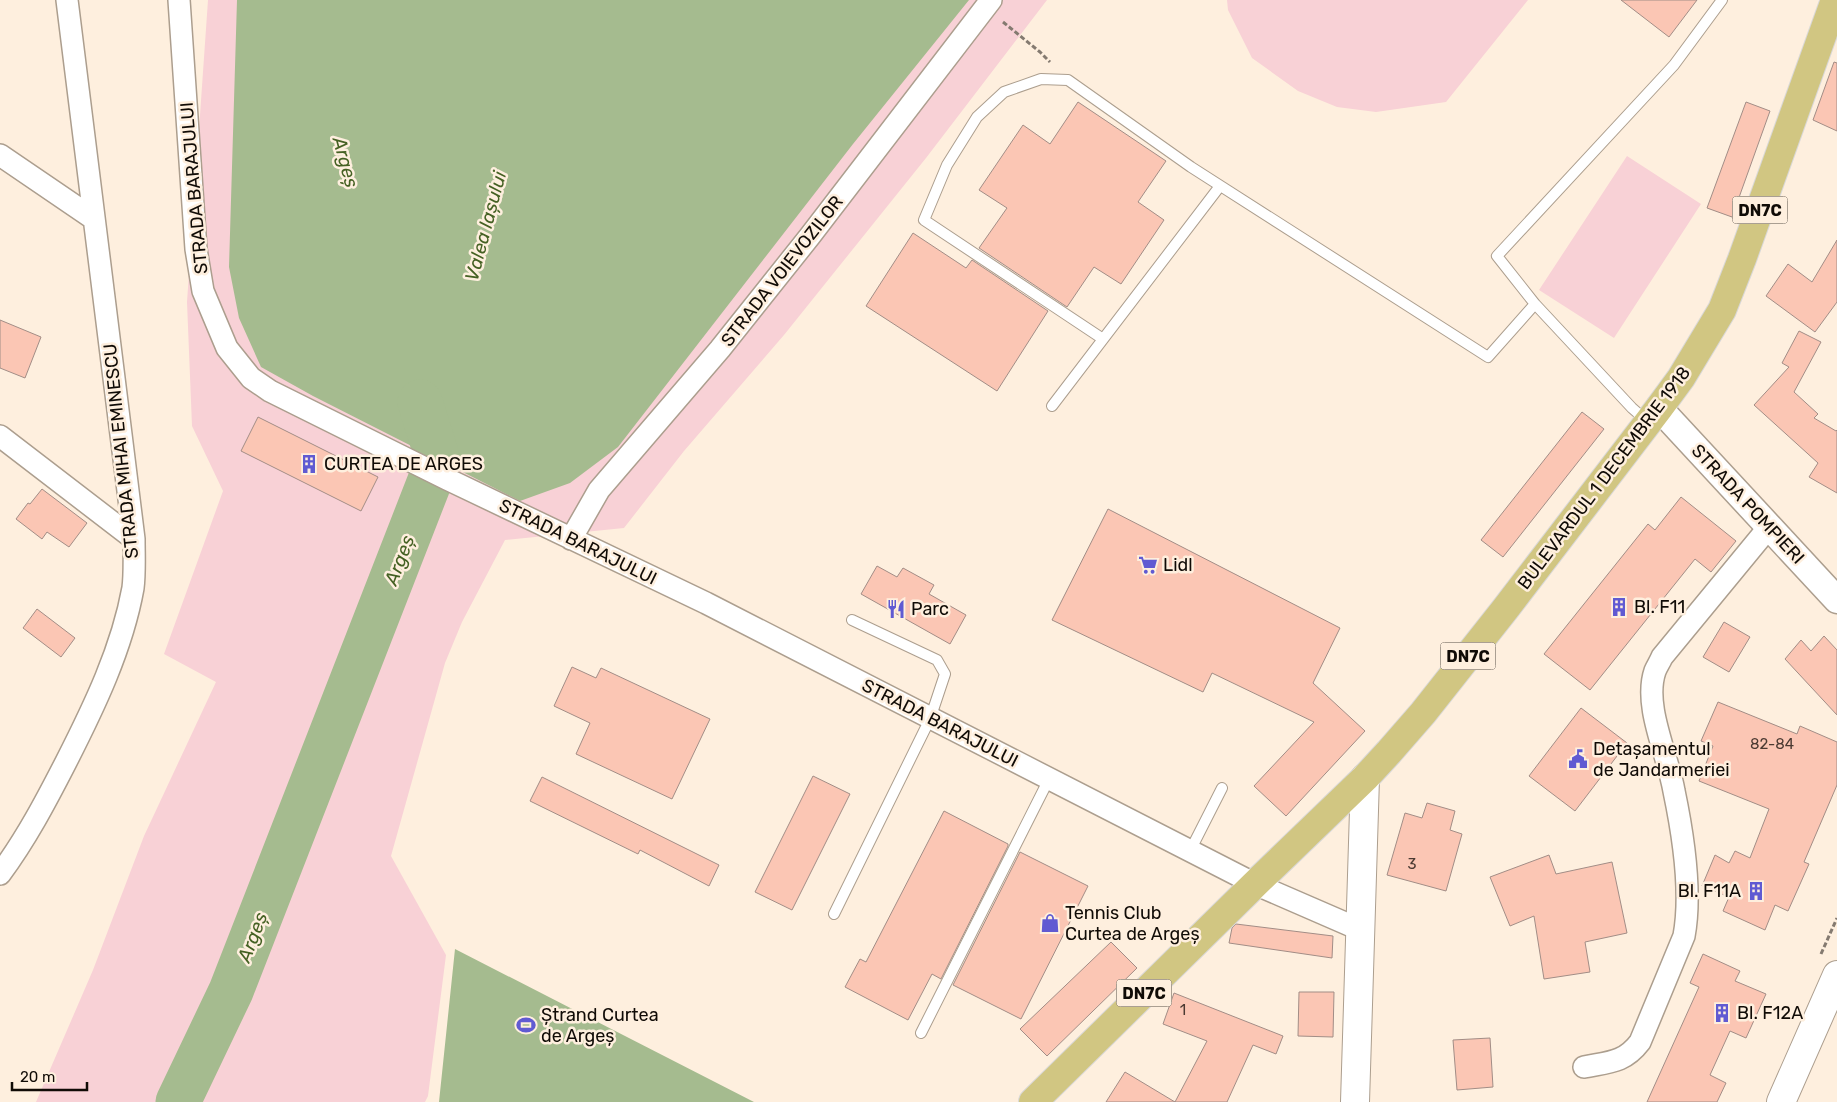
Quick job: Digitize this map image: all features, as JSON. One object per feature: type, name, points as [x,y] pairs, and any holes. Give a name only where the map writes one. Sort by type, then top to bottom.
[{"type":"main road","name":"BULEVARDUL 1 DECEMBRIE 1918","points":[[1255,884],[1365,778],[1423,713],[1506,608],[1681,378],[1722,310],[1742,260],[1835,0]]},
{"type":"main road","points":[[1356,1102],[1365,778]]},
{"type":"main road","name":"DN7C","points":[[1033,1102],[1255,884]]},
{"type":"main road","points":[[1781,1102],[1837,975]]},
{"type":"street","name":"STRADA MIHAI EMINESCU","points":[[0,874],[43,807],[101,689],[122,636],[133,586],[134,538],[67,0]]},
{"type":"street","name":"STRADA BARAJULUI","points":[[179,0],[196,249],[203,290],[227,348],[251,378],[270,391],[706,603],[1255,884],[1361,930]]},
{"type":"street","name":"STRADA VOIEVOZILOR","points":[[571,539],[598,490],[720,349],[810,236],[988,4]]},
{"type":"street","points":[[0,155],[94,219]]},
{"type":"street","name":"STRADA POMPIERI","points":[[1654,415],[1769,526],[1837,600]]},
{"type":"street","points":[[0,436],[134,538]]},
{"type":"street","points":[[1584,1067],[1620,1060],[1632,1053],[1640,1042],[1682,942],[1687,919],[1688,891],[1676,800],[1655,718],[1653,691],[1655,671],[1662,657],[1769,526]]},
{"type":"lane","points":[[1654,415],[1632,408],[1535,304],[1497,256],[1674,64],[1722,0]]},
{"type":"lane","points":[[1103,340],[924,220],[947,166],[977,117],[1004,92],[1041,79],[1068,80],[1220,186],[1488,357],[1535,304]]},
{"type":"lane","points":[[1052,406],[1220,186]]},
{"type":"lane","points":[[834,914],[930,719],[945,674],[937,660],[852,620]]},
{"type":"lane","points":[[921,1033],[1049,779]]},
{"type":"lane","points":[[1190,851],[1222,788]]},
{"type":"path","points":[[988,4],[1068,80]]},
{"type":"shaded area","points":[[208,0],[1047,0],[926,158],[784,335],[684,451],[624,528],[505,540],[462,622],[445,663],[391,856],[446,955],[428,1096],[425,1102],[36,1102],[93,970],[144,836],[216,682],[164,654],[223,491],[192,426],[187,302]]},
{"type":"shaded area","points":[[1227,0],[1528,0],[1446,102],[1376,112],[1337,107],[1298,91],[1252,58],[1228,10]]},
{"type":"shaded area","points":[[1627,156],[1701,204],[1614,338],[1539,290]]},
{"type":"water","name":"Valea Iașului","points":[[237,0],[969,0],[853,144],[618,447],[570,483],[520,501],[313,396],[261,367],[239,318],[229,267]]},
{"type":"water","name":"Ștrand Curtea de Argeș","points":[[455,949],[754,1102],[439,1102]]},
{"type":"building","points":[[1621,0],[1697,0],[1669,37]]},
{"type":"building","points":[[1834,62],[1837,63],[1837,131],[1813,120]]},
{"type":"building","points":[[1078,102],[1166,161],[1138,202],[1164,220],[1121,284],[1094,267],[1067,307],[979,248],[1007,208],[979,190],[1023,125],[1050,144]]},
{"type":"building","points":[[1746,102],[1770,111],[1732,217],[1707,208]]},
{"type":"building","points":[[913,233],[966,268],[972,260],[1048,311],[997,391],[866,306]]},
{"type":"building","points":[[1837,240],[1837,302],[1815,332],[1766,296],[1788,264],[1812,282]]},
{"type":"building","points":[[0,320],[41,337],[25,378],[0,368]]},
{"type":"building","points":[[1799,331],[1821,342],[1794,392],[1818,414],[1814,418],[1837,430],[1837,493],[1809,477],[1818,463],[1754,405],[1789,367],[1782,363]]},
{"type":"building","points":[[1582,412],[1604,429],[1503,557],[1481,540]]},
{"type":"building","name":"CURTEA DE ARGES","points":[[258,417],[378,477],[361,511],[241,451]]},
{"type":"building","points":[[42,489],[87,523],[69,547],[47,532],[42,539],[16,519]]},
{"type":"building","name":"Bl. F11","points":[[1681,497],[1736,541],[1711,572],[1695,559],[1590,690],[1544,654],[1648,524],[1655,530]]},
{"type":"building","name":"Lidl","points":[[1108,509],[1340,628],[1313,683],[1365,731],[1286,816],[1254,786],[1314,722],[1212,673],[1203,692],[1052,620]]},
{"type":"building","points":[[877,566],[897,577],[903,568],[934,585],[929,594],[966,615],[950,644],[861,594]]},
{"type":"building","points":[[37,609],[75,638],[61,657],[23,628]]},
{"type":"building","points":[[1724,622],[1750,637],[1729,672],[1703,657]]},
{"type":"building","points":[[1824,636],[1837,650],[1837,715],[1785,659],[1801,640],[1811,651]]},
{"type":"building","points":[[572,667],[596,678],[601,668],[710,719],[672,799],[576,754],[590,723],[554,706]]},
{"type":"building","points":[[1718,702],[1797,734],[1800,726],[1837,742],[1837,785],[1804,862],[1809,864],[1788,911],[1775,905],[1765,930],[1723,911],[1729,897],[1702,886],[1715,855],[1729,863],[1735,851],[1750,858],[1769,809],[1699,781],[1713,746],[1701,741]]},
{"type":"building","name":"Detașamentul de Jandarmeriei","points":[[1581,708],[1627,743],[1575,811],[1529,776]]},
{"type":"building","points":[[813,776],[850,794],[792,910],[755,892]]},
{"type":"building","points":[[542,777],[719,865],[709,886],[640,850],[638,854],[530,801]]},
{"type":"building","points":[[1427,803],[1455,811],[1450,830],[1462,834],[1446,891],[1387,875],[1405,813],[1422,818]]},
{"type":"building","points":[[944,811],[1008,844],[1008,846],[941,979],[932,974],[908,1020],[845,987],[860,959],[866,962]]},
{"type":"building","points":[[1020,852],[1088,886],[1021,1019],[953,985]]},
{"type":"building","points":[[1549,855],[1556,874],[1612,862],[1627,933],[1585,942],[1590,972],[1544,979],[1534,916],[1510,926],[1490,877]]},
{"type":"building","points":[[1236,924],[1333,936],[1332,958],[1229,943],[1232,928]]},
{"type":"building","points":[[1111,942],[1137,968],[1047,1056],[1020,1029]]},
{"type":"building","name":"Bl. F12A","points":[[1703,954],[1740,971],[1735,981],[1766,994],[1746,1038],[1730,1031],[1710,1075],[1726,1083],[1717,1102],[1647,1102],[1699,987],[1690,983]]},
{"type":"building","points":[[1299,992],[1334,992],[1333,1037],[1298,1036]]},
{"type":"building","points":[[1174,993],[1283,1036],[1276,1054],[1253,1045],[1227,1102],[1175,1102],[1207,1041],[1163,1024]]},
{"type":"building","points":[[1490,1038],[1493,1087],[1457,1090],[1453,1040]]},
{"type":"building","points":[[1125,1072],[1175,1102],[1106,1102]]},
{"type":"waterway","name":"Argeș","points":[[178,1102],[231,991],[438,460],[420,402]]},
{"type":"place","name":"CURTEA DE ARGES","points":[[309,464]]},
{"type":"place","name":"Lidl","points":[[1148,565]]},
{"type":"place","name":"Bl. F11","points":[[1619,607]]},
{"type":"place","name":"Parc","points":[[896,609]]},
{"type":"place","name":"Detașamentul de Jandarmeriei","points":[[1578,759]]},
{"type":"place","name":"Bl. F11A","points":[[1756,891]]},
{"type":"place","name":"Tennis Club Curtea de Argeș","points":[[1050,923]]},
{"type":"place","name":"Bl. F12A","points":[[1722,1013]]},
{"type":"place","name":"Ștrand Curtea de Argeș","points":[[526,1025]]}]
